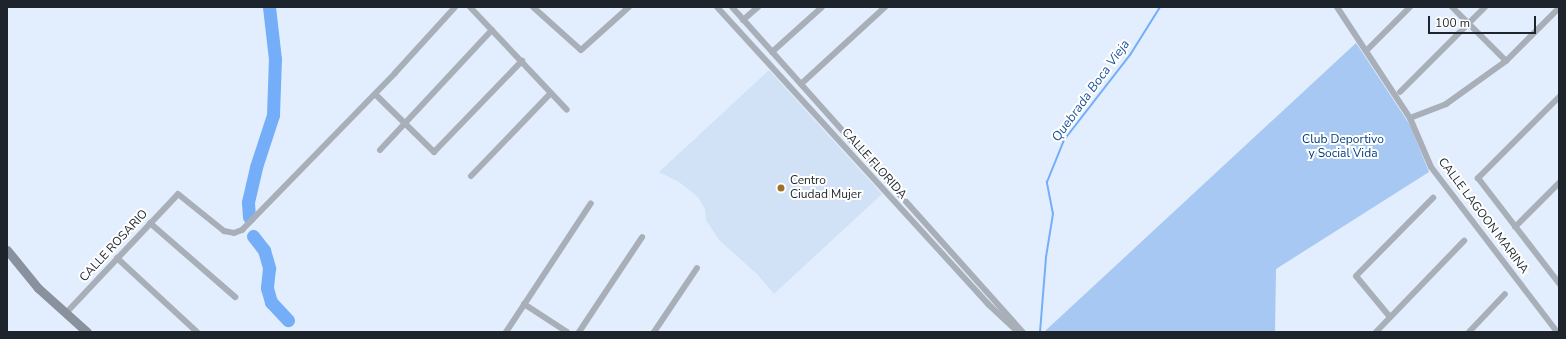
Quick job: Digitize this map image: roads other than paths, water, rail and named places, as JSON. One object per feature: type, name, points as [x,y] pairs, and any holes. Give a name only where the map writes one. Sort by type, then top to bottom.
[{"type":"main road","points":[[7,250],[38,288],[87,332]]},
{"type":"street","points":[[456,7],[375,94],[434,152],[522,61]]},
{"type":"street","points":[[470,7],[567,110]]},
{"type":"street","points":[[536,8],[581,50],[629,7]]},
{"type":"street","name":"CALLE FLORIDA","points":[[717,7],[988,304],[1018,332]]},
{"type":"street","name":"CALLE FLORIDA","points":[[732,7],[1023,332]]},
{"type":"street","points":[[743,20],[758,7]]},
{"type":"street","points":[[772,52],[822,7]]},
{"type":"street","points":[[801,84],[877,9],[885,7]]},
{"type":"street","name":"CALLE LAGOON MARINA","points":[[1337,7],[1410,118],[1431,167],[1557,332]]},
{"type":"street","points":[[1366,51],[1410,7]]},
{"type":"street","points":[[1452,7],[1506,61]]},
{"type":"street","points":[[1400,92],[1485,7]]},
{"type":"street","points":[[1410,118],[1446,104],[1506,61],[1559,8]]},
{"type":"street","points":[[380,150],[492,30]]},
{"type":"street","points":[[471,176],[551,93]]},
{"type":"street","name":"CALLE ROSARIO","points":[[66,313],[178,194],[224,231],[234,233],[242,230],[375,94]]},
{"type":"street","points":[[1559,97],[1478,178],[1559,283]]},
{"type":"street","points":[[1515,227],[1559,183]]},
{"type":"street","points":[[1390,317],[1356,276],[1433,198]]},
{"type":"street","points":[[506,332],[591,203]]},
{"type":"street","points":[[150,223],[235,297]]},
{"type":"street","points":[[579,332],[642,237]]},
{"type":"street","points":[[1376,332],[1464,241]]},
{"type":"street","points":[[118,258],[197,332]]},
{"type":"street","points":[[654,332],[697,268]]},
{"type":"street","points":[[1469,332],[1505,294]]},
{"type":"street","points":[[524,304],[567,332]]},
{"type":"waterway","points":[[249,217],[248,202],[256,167],[273,115],[275,59],[269,7]]},
{"type":"waterway","name":"Quebrada Boca Vieja","points":[[1040,332],[1046,257],[1053,214],[1047,182],[1064,140],[1130,55],[1160,7]]},
{"type":"waterway","points":[[253,236],[264,250],[269,268],[267,288],[271,302],[288,320]]},
{"type":"place","name":"Centro Ciudad Mujer","points":[[781,188]]},
{"type":"park label","name":"Club Deportivo y Social Vida","points":[[1343,147]]}]
